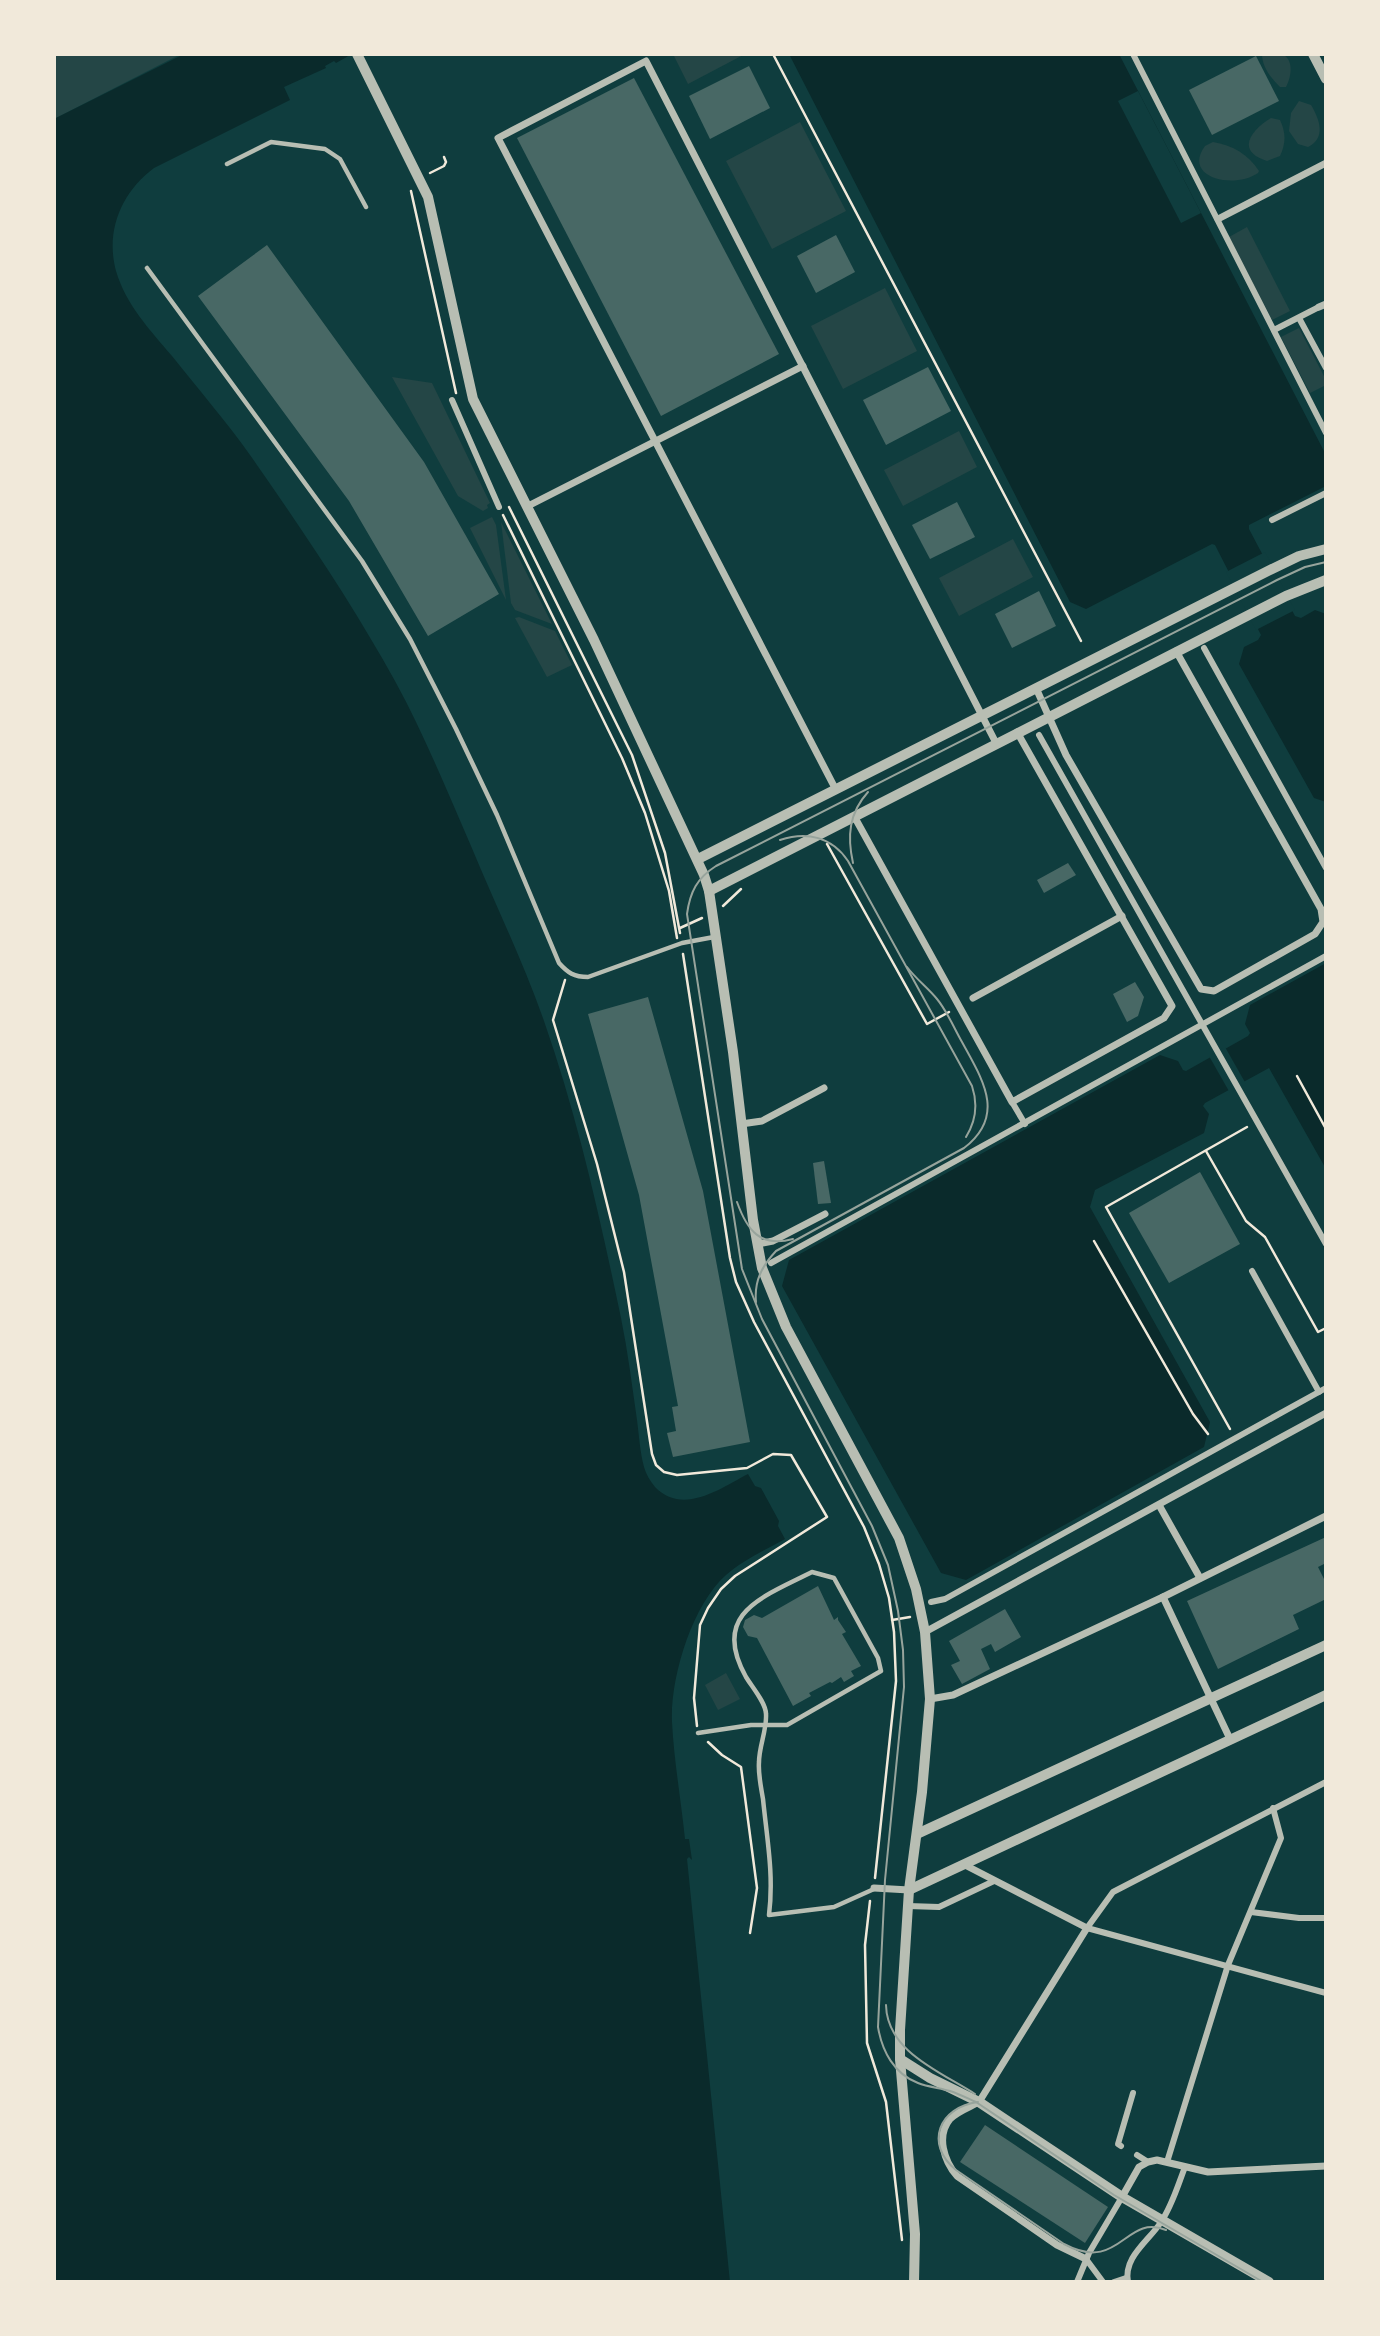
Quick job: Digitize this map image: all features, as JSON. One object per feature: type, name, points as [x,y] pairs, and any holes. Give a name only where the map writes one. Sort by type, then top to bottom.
[{"type":"street","points":[[1133,54],[1326,433]]},
{"type":"street","points":[[1313,54],[1326,79]]},
{"type":"street","points":[[358,56],[428,197],[470,391],[698,859],[709,891],[758,1244],[766,1280],[786,1327],[899,1538],[916,1589],[925,1632],[930,1699],[909,1890],[900,2059],[915,2234],[914,2282]]},
{"type":"street","points":[[836,790],[498,138],[644,58],[996,743]]},
{"type":"street","points":[[1218,219],[1326,163]]},
{"type":"street","points":[[1274,330],[1323,305]]},
{"type":"street","points":[[1299,318],[1326,368]]},
{"type":"street","points":[[528,506],[803,366]]},
{"type":"street","points":[[452,400],[499,507]]},
{"type":"street","points":[[1272,520],[1326,493]]},
{"type":"street","points":[[698,859],[1234,587],[1300,556],[1326,549]]},
{"type":"street","points":[[709,891],[1286,596],[1326,580]]},
{"type":"street","points":[[1204,648],[1326,868]]},
{"type":"street","points":[[1036,688],[1066,755],[1201,989],[1214,991],[1315,934],[1323,922],[1321,909],[1176,652]]},
{"type":"street","points":[[1012,1102],[1164,1018],[1172,1006],[1017,732]]},
{"type":"street","points":[[1039,735],[1326,1244]]},
{"type":"street","points":[[854,816],[1024,1124]]},
{"type":"street","points":[[973,998],[1122,916]]},
{"type":"street","points":[[771,1263],[1326,956]]},
{"type":"street","points":[[741,1124],[762,1121],[824,1088]]},
{"type":"street","points":[[758,1244],[785,1236],[825,1214]]},
{"type":"street","points":[[931,1602],[945,1599],[1322,1390],[1252,1271]]},
{"type":"street","points":[[925,1632],[1326,1413]]},
{"type":"street","points":[[1159,1506],[1200,1578]]},
{"type":"street","points":[[930,1699],[953,1695],[1163,1597],[1326,1516]]},
{"type":"street","points":[[1163,1597],[1230,1740]]},
{"type":"street","points":[[917,1834],[1326,1645]]},
{"type":"street","points":[[874,1888],[909,1890],[1326,1695]]},
{"type":"street","points":[[1103,2282],[1086,2259],[1057,2245],[952,2171],[944,2152],[944,2131],[955,2115],[979,2102],[1087,1928],[1113,1892],[1326,1782]]},
{"type":"street","points":[[1167,2162],[1228,1965],[1282,1838],[1273,1808]]},
{"type":"street","points":[[963,1864],[1087,1928],[1326,1993]]},
{"type":"street","points":[[908,1906],[939,1907],[994,1881]]},
{"type":"street","points":[[1251,1912],[1299,1918],[1326,1918]]},
{"type":"street","points":[[900,2059],[930,2078],[979,2102],[1122,2197],[1269,2282]]},
{"type":"street","points":[[1121,2146],[1118,2144],[1133,2093]]},
{"type":"street","points":[[1137,2155],[1148,2162]]},
{"type":"street","points":[[1077,2282],[1086,2259],[1139,2167],[1148,2162],[1157,2160],[1208,2172],[1326,2166]]},
{"type":"street","points":[[1114,2282],[1127,2280],[1130,2260],[1162,2221],[1185,2167]]},
{"type":"lane","points":[[227,164],[271,142],[326,149],[340,159],[366,207]]},
{"type":"lane","points":[[146,268],[362,561],[410,639],[456,729],[559,963],[567,972],[577,977],[599,975],[678,945],[715,937]]},
{"type":"lane","points":[[698,1733],[764,1725],[787,1725],[881,1671],[878,1658],[834,1578],[812,1572],[750,1606],[736,1624],[734,1651],[766,1712],[764,1725],[759,1762],[773,1886],[769,1915],[834,1907],[874,1888]]},
{"type":"path","points":[[773,54],[1080,641]]},
{"type":"path","points":[[420,178],[444,166],[444,157]]},
{"type":"path","points":[[499,507],[622,758],[645,813],[669,891],[678,945]]},
{"type":"path","points":[[827,844],[927,1024],[959,1006]]},
{"type":"path","points":[[665,853],[680,928]]},
{"type":"path","points":[[567,972],[554,1023],[597,1164],[624,1272],[652,1454],[656,1465],[664,1472],[677,1475],[747,1468],[773,1454],[791,1455],[827,1517],[735,1576],[721,1589],[700,1625],[694,1699],[698,1733],[722,1755],[741,1767],[757,1888],[750,1933]]},
{"type":"path","points":[[1297,1076],[1325,1129]]},
{"type":"path","points":[[1236,1439],[1106,1207],[1256,1122]]},
{"type":"path","points":[[1206,1151],[1246,1221],[1265,1237],[1318,1332],[1326,1328]]},
{"type":"path","points":[[1094,1241],[1193,1414],[1208,1434]]},
{"type":"path","points":[[892,1620],[912,1616]]},
{"type":"path","points":[[874,1888],[896,1668]]},
{"type":"path","points":[[869,1904],[865,1945],[867,2043],[886,2102],[902,2242]]},
{"type":"shaded area","points":[[54,54],[181,54],[54,119]]},
{"type":"shaded area","points":[[184,54],[352,54],[284,87],[290,100],[154,168],[143,178],[133,188],[119,213],[113,241],[116,271],[126,295],[140,316],[241,442],[326,566],[395,681],[435,763],[527,976],[567,1094],[621,1318],[644,1467],[648,1477],[655,1487],[666,1495],[690,1499],[714,1492],[748,1474],[755,1486],[761,1488],[779,1521],[778,1526],[785,1539],[726,1575],[703,1604],[685,1643],[672,1704],[674,1751],[685,1839],[689,1839],[692,1860],[689,1857],[687,1859],[730,2282],[54,2282],[54,119]]},
{"type":"shaded area","points":[[673,54],[745,54],[688,84]]},
{"type":"shaded area","points":[[789,54],[1119,54],[1326,455],[1326,486],[1249,525],[1249,529],[1295,616],[1301,618],[1315,610],[1326,614],[1326,802],[1314,798],[1239,664],[1244,647],[1258,640],[1261,635],[1215,545],[1212,544],[1086,609],[1070,602]]},
{"type":"shaded area","points":[[1262,54],[1281,54],[1288,60],[1290,74],[1286,87],[1280,87],[1270,76]]},
{"type":"shaded area","points":[[1299,101],[1311,105],[1320,128],[1317,139],[1308,147],[1298,144],[1289,131],[1291,113]]},
{"type":"shaded area","points":[[1271,118],[1280,120],[1284,142],[1280,156],[1267,161],[1251,152],[1249,146],[1257,128]]},
{"type":"shaded area","points":[[800,122],[846,211],[772,249],[726,161]]},
{"type":"shaded area","points":[[1213,142],[1239,151],[1255,165],[1258,173],[1248,178],[1224,180],[1205,173],[1200,166],[1200,157],[1205,146]]},
{"type":"shaded area","points":[[1247,227],[1290,311],[1272,320],[1229,237]]},
{"type":"shaded area","points":[[885,288],[917,351],[843,389],[811,326]]},
{"type":"shaded area","points":[[1299,328],[1326,380],[1326,385],[1310,393],[1281,337]]},
{"type":"shaded area","points":[[392,377],[432,383],[490,503],[488,508],[483,511],[458,496]]},
{"type":"shaded area","points":[[959,431],[977,467],[903,506],[884,470]]},
{"type":"shaded area","points":[[492,517],[496,525],[506,600],[470,528]]},
{"type":"shaded area","points":[[501,522],[552,624],[515,610],[511,603]]},
{"type":"shaded area","points":[[1013,539],[1033,577],[959,616],[939,578]]},
{"type":"shaded area","points":[[519,617],[555,631],[572,665],[547,677],[515,618]]},
{"type":"shaded area","points":[[1326,963],[1326,1169],[1269,1068],[1205,1103],[1203,1106],[1209,1114],[1204,1133],[1095,1190],[1090,1207],[1210,1422],[1204,1447],[966,1580],[941,1573],[782,1286],[789,1260],[1160,1055],[1178,1061],[1186,1071],[1248,1036],[1250,1033],[1245,1024],[1250,1005]]},
{"type":"shaded area","points":[[726,1673],[740,1699],[718,1710],[705,1685]]},
{"type":"pier","points":[[1138,91],[1201,213],[1181,223],[1118,101]]},
{"type":"pier","points":[[1265,552],[1295,610],[1256,630],[1226,572]]},
{"type":"pier","points":[[1225,1047],[1246,1084],[1230,1093],[1209,1056]]},
{"type":"building","points":[[1256,56],[1279,101],[1212,135],[1189,90]]},
{"type":"building","points":[[749,66],[770,108],[710,139],[689,96]]},
{"type":"building","points":[[634,78],[779,354],[661,416],[517,138]]},
{"type":"building","points":[[836,235],[855,272],[816,293],[797,256]]},
{"type":"building","points":[[267,245],[424,462],[499,594],[428,636],[349,501],[198,296]]},
{"type":"building","points":[[928,367],[951,411],[886,445],[863,400]]},
{"type":"building","points":[[957,502],[975,537],[930,559],[912,525]]},
{"type":"building","points":[[1039,591],[1056,626],[1012,648],[995,614]]},
{"type":"building","points":[[1068,863],[1076,875],[1044,893],[1037,880]]},
{"type":"building","points":[[1135,982],[1144,997],[1138,1016],[1127,1022],[1113,994]]},
{"type":"building","points":[[648,997],[703,1191],[750,1442],[673,1457],[667,1433],[676,1431],[672,1407],[678,1406],[639,1195],[588,1014]]},
{"type":"building","points":[[824,1161],[831,1203],[818,1204],[813,1163]]},
{"type":"building","points":[[1200,1172],[1240,1244],[1169,1283],[1129,1213]]},
{"type":"building","points":[[1326,1537],[1326,1563],[1318,1567],[1326,1583],[1326,1599],[1293,1615],[1299,1629],[1218,1669],[1187,1601]]},
{"type":"building","points":[[818,1586],[834,1620],[838,1617],[846,1632],[842,1634],[861,1666],[851,1671],[854,1676],[844,1682],[841,1677],[830,1682],[809,1693],[811,1696],[793,1706],[757,1638],[748,1636],[743,1627],[745,1620],[754,1615],[762,1618]]},
{"type":"building","points":[[1005,1609],[1021,1637],[995,1652],[991,1644],[981,1649],[990,1669],[962,1684],[951,1665],[960,1661],[949,1641]]},
{"type":"building","points":[[985,2125],[1108,2207],[1085,2243],[960,2162]]},
{"type":"tram line","points":[[1263,2282],[1114,2195],[976,2102],[910,2079],[890,2061],[883,2045],[878,2027],[885,1880],[904,1687],[898,1611],[888,1565],[872,1526],[762,1319],[742,1269],[687,914],[696,886],[704,875],[716,866],[1277,580],[1305,567],[1326,562]]},
{"type":"tram line","points":[[853,863],[851,825],[857,808],[868,792]]},
{"type":"tram line","points":[[780,840],[800,836],[818,838],[834,846],[848,861],[972,1086],[975,1112],[966,1137]]},
{"type":"tram line","points":[[756,1302],[756,1287],[760,1274],[776,1251],[964,1148],[985,1123],[987,1096],[977,1070],[941,1004],[907,967]]},
{"type":"tram line","points":[[737,1202],[745,1221],[763,1239],[793,1239]]},
{"type":"tram line","points":[[886,2005],[889,2021],[906,2048],[932,2069],[975,2094]]},
{"type":"tram line","points":[[978,2102],[954,2111],[940,2128],[940,2149],[946,2160],[956,2170],[1064,2244],[1083,2251],[1098,2252],[1110,2248],[1141,2229],[1152,2227],[1166,2230]]}]
